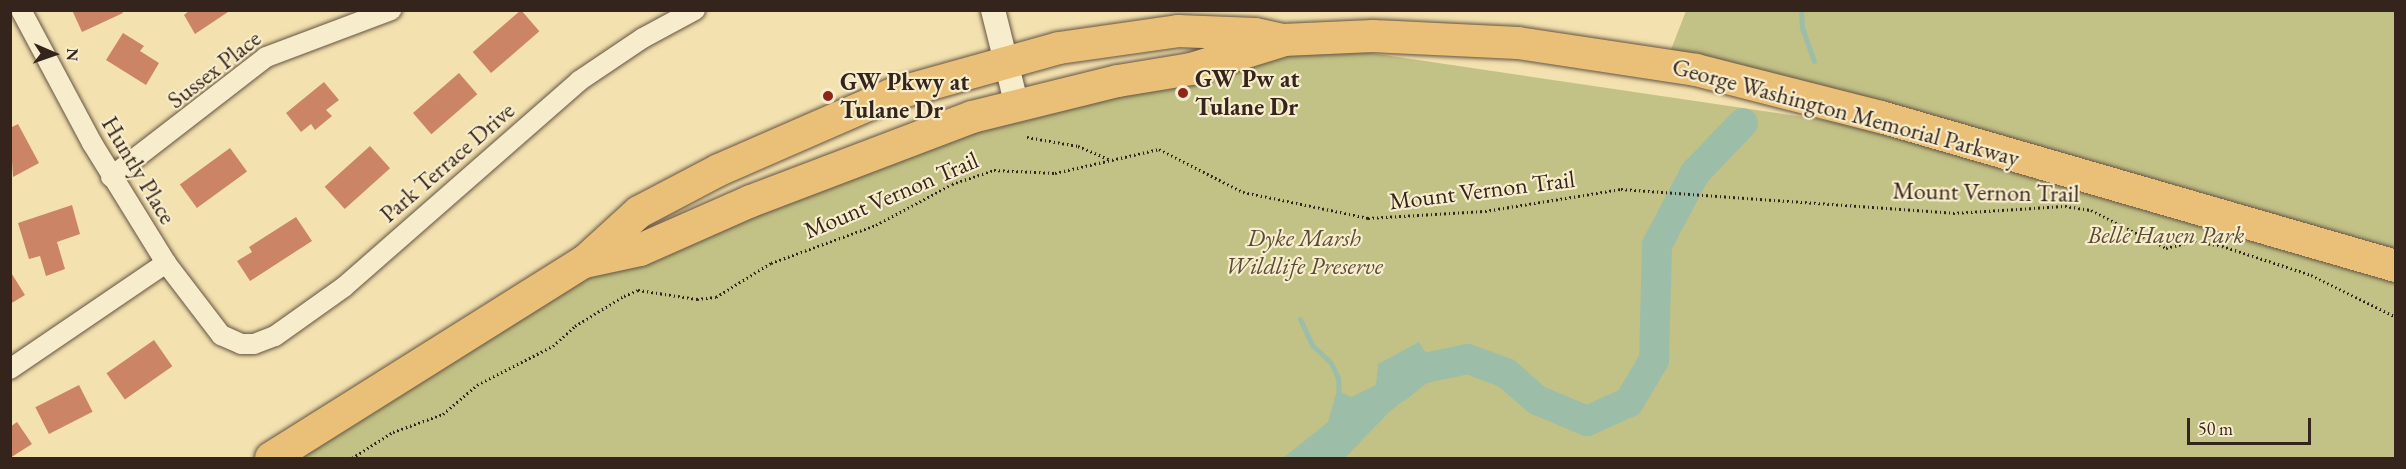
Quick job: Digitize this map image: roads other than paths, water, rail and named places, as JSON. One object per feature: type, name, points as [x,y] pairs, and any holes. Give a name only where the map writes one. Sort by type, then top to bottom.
[{"type":"main road","name":"George Washington Memorial Parkway","points":[[271,459],[584,262],[639,212],[730,164],[891,95],[1090,43],[1178,31],[1245,33],[1283,40],[1373,36],[1518,43],[1696,70],[1881,117],[2396,266]]},
{"type":"main road","name":"George Washington Memorial Parkway","points":[[584,262],[640,250],[742,205],[914,136],[1017,106],[1118,81],[1191,69],[1283,40]]},
{"type":"street","name":"Huntly Place","points":[[21,10],[111,177],[166,263],[210,323],[233,342]]},
{"type":"street","name":"Sussex Place","points":[[111,177],[266,57],[391,10]]},
{"type":"street","name":"Park Terrace Drive","points":[[233,342],[263,342],[306,315],[344,287],[579,81],[643,39],[695,10]]},
{"type":"street","points":[[993,10],[1017,106]]},
{"type":"street","points":[[10,369],[166,263]]},
{"type":"waterway","points":[[1801,10],[1802,28],[1814,61]]},
{"type":"waterway","points":[[1398,387],[1420,369],[1468,359],[1506,373],[1537,400],[1587,421],[1629,402],[1654,360],[1657,245],[1695,173],[1743,123]]},
{"type":"waterway","points":[[1300,319],[1312,345],[1331,363],[1338,378],[1339,395]]},
{"type":"place","name":"GW Pw at Tulane Dr","points":[[1183,93]]},
{"type":"place","name":"GW Pkwy at Tulane Dr","points":[[828,96]]},
{"type":"park label","name":"Belle Haven Park","points":[[2166,235]]},
{"type":"park label","name":"Dyke Marsh Wildlife Preserve","points":[[1304,252]]}]
